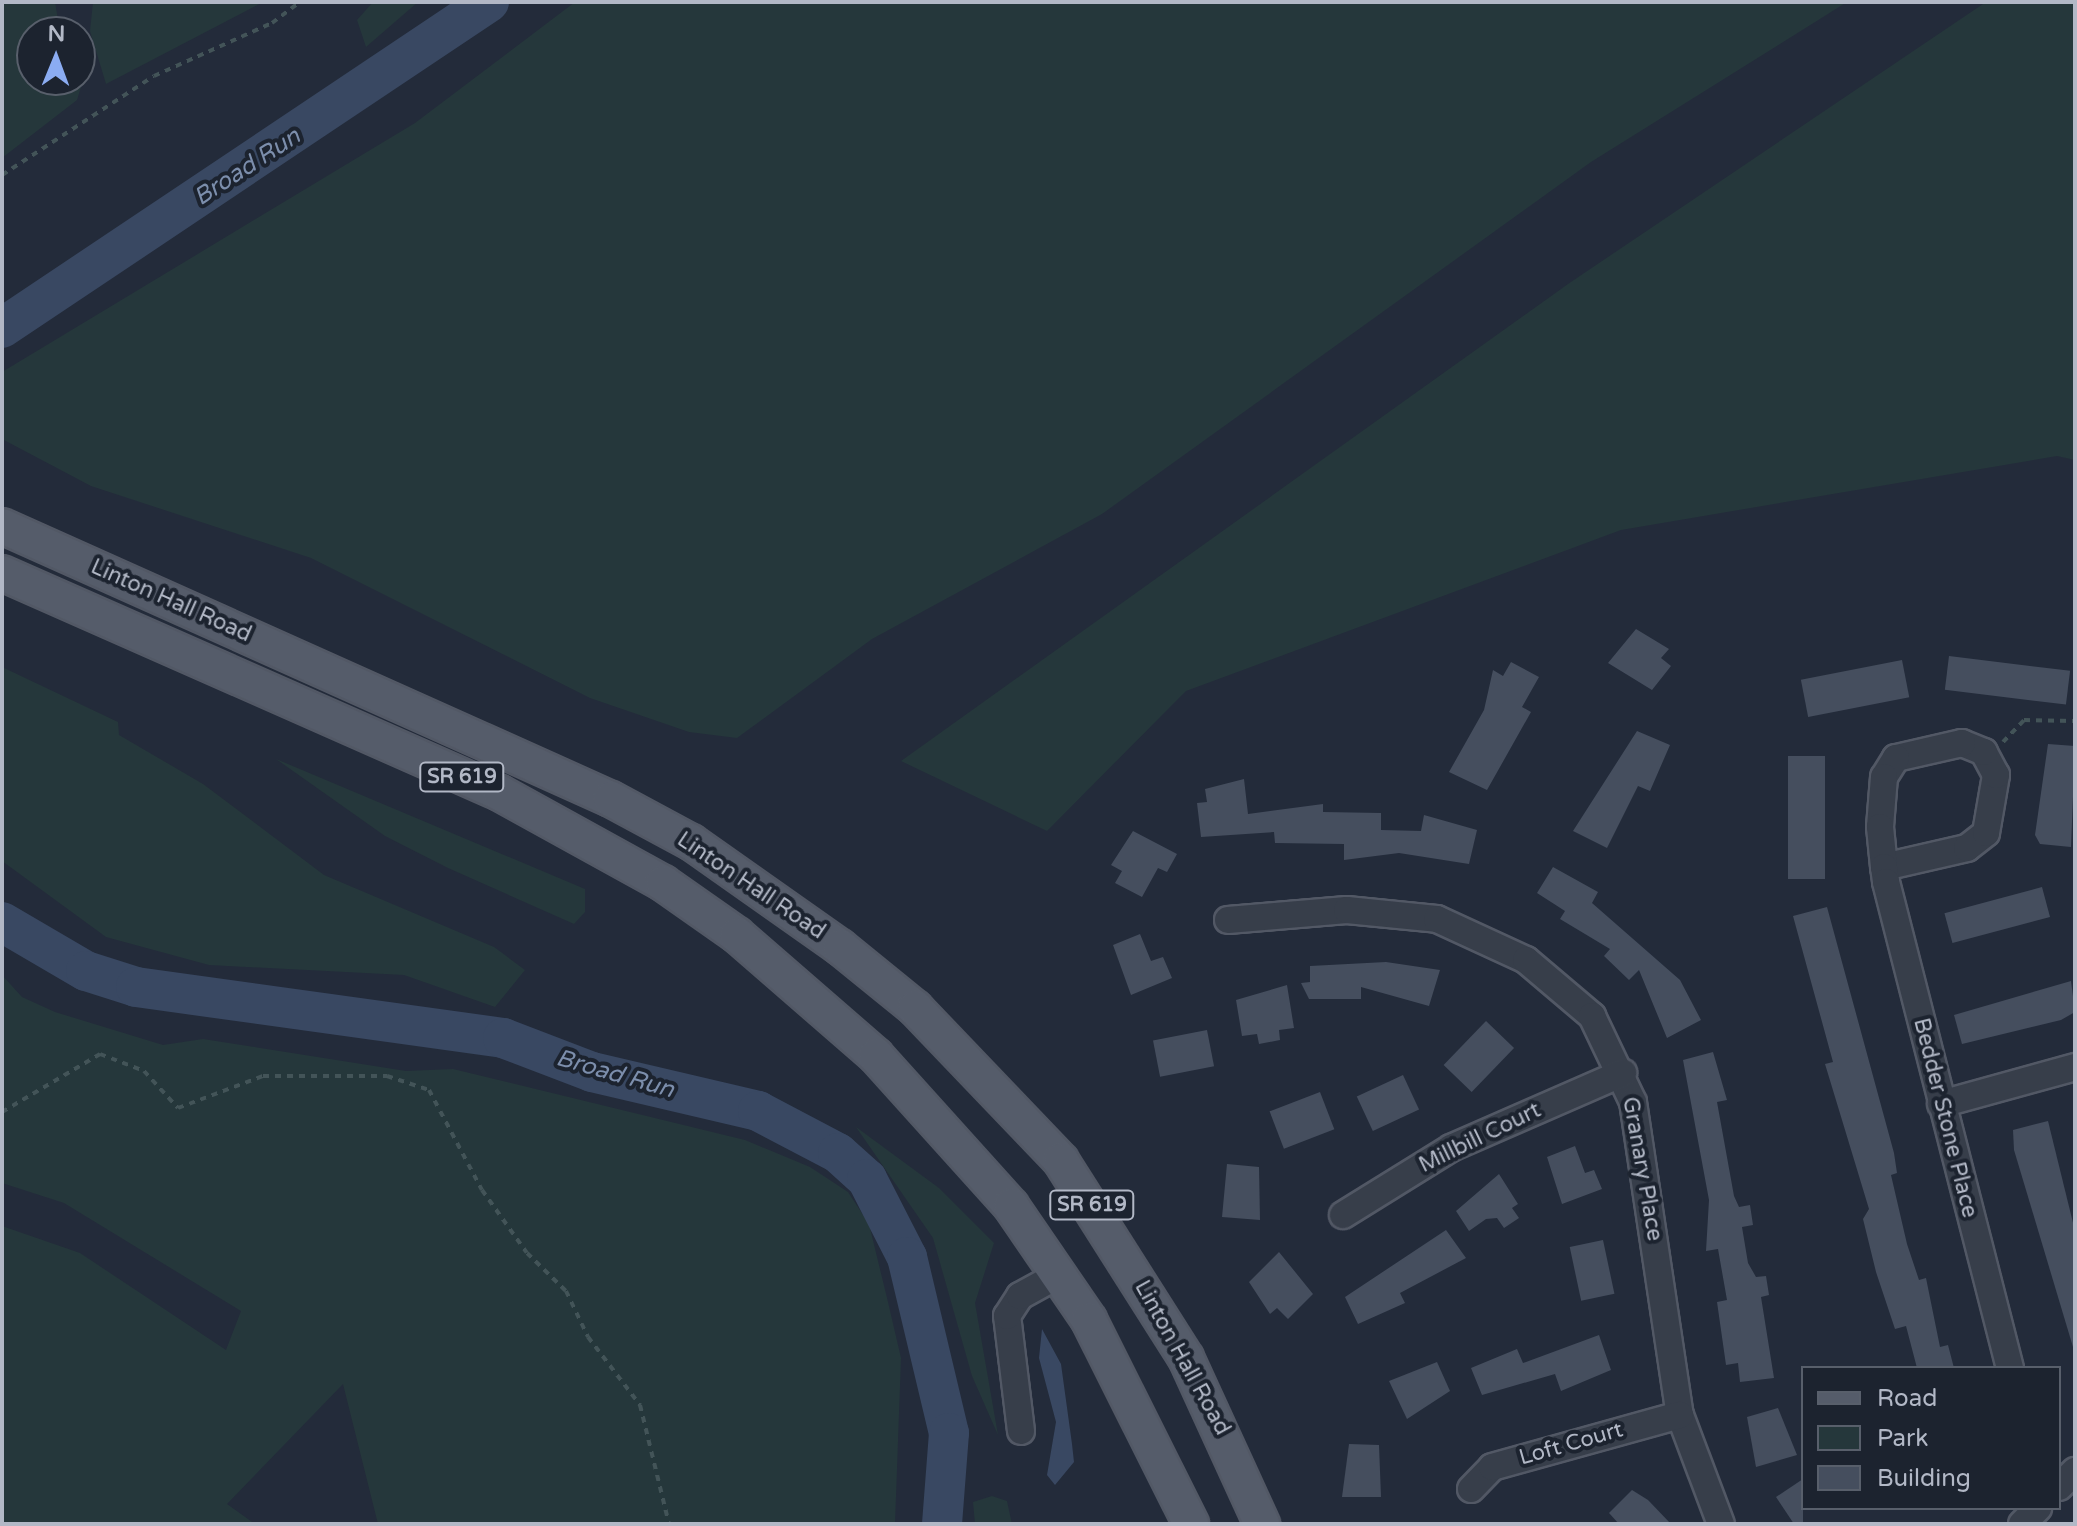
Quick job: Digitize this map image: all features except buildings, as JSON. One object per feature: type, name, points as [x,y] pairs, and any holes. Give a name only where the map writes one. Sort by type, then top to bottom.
[{"type":"main road","name":"Linton Hall Road","points":[[2,526],[611,799],[691,842],[840,947],[915,1008],[1061,1161],[1186,1358],[1262,1524]]},
{"type":"main road","name":"Linton Hall Road","points":[[2,573],[500,793],[663,883],[812,995],[876,1056],[982,1169],[1060,1274],[1139,1410],[1191,1524]]},
{"type":"street","name":"Bedder Stone Place","points":[[1989,757],[1962,743],[1905,753],[1887,767],[1884,867],[1941,1104],[2009,1366]]},
{"type":"street","points":[[1884,867],[1967,848],[1986,833],[1996,775],[1989,757]]},
{"type":"street","name":"Granary Place","points":[[1228,920],[1347,910],[1455,924],[1567,988],[1623,1073],[1646,1167],[1680,1415],[1721,1524]]},
{"type":"street","points":[[1941,1104],[2075,1067]]},
{"type":"street","name":"Millbill Court","points":[[1343,1215],[1451,1148],[1623,1073]]},
{"type":"street","points":[[1021,1431],[1007,1316],[1020,1296],[1060,1274]]},
{"type":"street","name":"Loft Court","points":[[1471,1489],[1492,1467],[1680,1415]]},
{"type":"path","points":[[2,175],[154,76],[272,23],[300,2]]},
{"type":"path","points":[[1989,757],[2024,720],[2075,721]]},
{"type":"path","points":[[2,1112],[100,1054],[144,1071],[178,1108],[263,1076],[387,1076],[429,1090],[482,1190],[527,1253],[566,1291],[588,1337],[640,1405],[669,1524]]},
{"type":"green space","points":[[2,2],[55,2],[57,16],[16,16],[16,96],[78,96],[77,100],[2,158]]},
{"type":"green space","points":[[93,2],[263,2],[106,84],[96,51],[96,16],[92,16]]},
{"type":"green space","points":[[373,2],[418,2],[366,47],[357,20]]},
{"type":"green space","points":[[575,2],[1847,2],[1591,162],[1102,514],[872,639],[737,738],[689,732],[590,698],[311,558],[91,486],[2,439],[2,372],[415,123]]},
{"type":"green space","points":[[1986,2],[2075,2],[2075,460],[2057,456],[1621,530],[1186,691],[1047,831],[901,761],[1568,284]]},
{"type":"green space","points":[[2,667],[118,722],[119,735],[203,784],[324,875],[494,947],[525,970],[495,1007],[404,975],[209,965],[106,937],[2,861]]},
{"type":"green space","points":[[276,759],[585,889],[585,912],[574,924],[448,868],[385,836]]},
{"type":"green space","points":[[2,975],[22,997],[55,1012],[163,1045],[203,1039],[406,1071],[453,1069],[745,1140],[810,1167],[848,1192],[869,1224],[888,1302],[901,1358],[895,1524],[378,1524],[343,1384],[227,1504],[255,1524],[2,1524],[2,1226],[80,1253],[226,1350],[241,1311],[64,1203],[2,1183]]},
{"type":"green space","points":[[856,1127],[939,1188],[994,1243],[975,1303],[998,1435],[972,1376],[933,1238]]},
{"type":"green space","points":[[992,1496],[1007,1501],[1012,1524],[975,1524],[973,1502]]},
{"type":"water","points":[[1042,1329],[1061,1364],[1074,1462],[1055,1485],[1047,1475],[1056,1422],[1039,1358]]},
{"type":"waterway","name":"Broad Run","points":[[2,328],[489,2]]},
{"type":"waterway","name":"Broad Run","points":[[2,922],[86,971],[136,987],[503,1038],[592,1072],[758,1111],[838,1153],[867,1179],[907,1257],[949,1433],[942,1524]]}]
